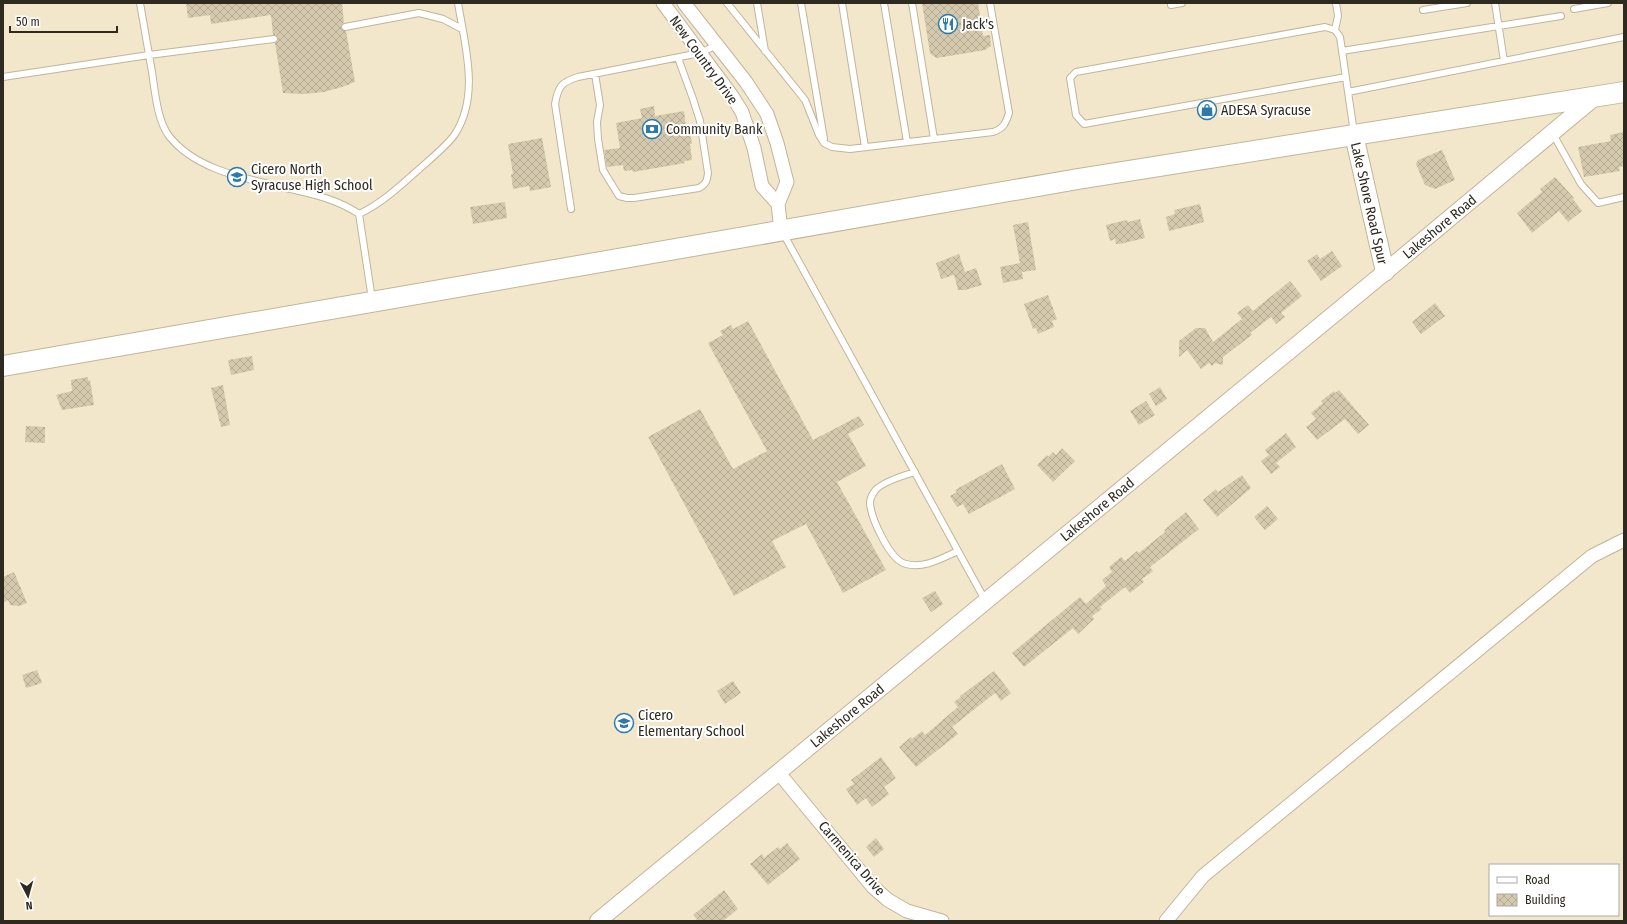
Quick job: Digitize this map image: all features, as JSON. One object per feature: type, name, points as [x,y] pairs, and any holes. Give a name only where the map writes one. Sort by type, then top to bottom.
[{"type":"main road","points":[[3,366],[1086,178],[1624,92]]},
{"type":"main road","name":"Lake Shore Road Spur","points":[[1354,135],[1385,272]]},
{"type":"street","name":"New Country Drive","points":[[663,3],[732,96],[742,112],[754,148],[762,186],[778,204]]},
{"type":"street","name":"New Country Drive","points":[[684,3],[746,82],[766,114],[777,143],[787,182],[778,204],[781,231]]},
{"type":"street","name":"Lakeshore Road","points":[[598,921],[1385,272],[1594,96]]},
{"type":"street","points":[[1166,921],[1203,876],[1592,556],[1624,540]]},
{"type":"street","name":"Carmenica Drive","points":[[778,772],[874,887],[888,900],[907,911],[942,921]]},
{"type":"lane","points":[[140,3],[161,118],[168,135],[180,148],[196,159],[235,176],[330,199],[347,206],[359,214],[373,302]]},
{"type":"lane","points":[[359,214],[374,207],[388,197],[454,135],[463,117],[469,92],[468,70],[458,3]]},
{"type":"lane","points":[[727,3],[804,100],[824,143],[850,149],[1000,130],[1007,121],[1009,113],[990,3]]},
{"type":"lane","points":[[757,3],[765,51]]},
{"type":"lane","points":[[800,3],[824,143]]},
{"type":"lane","points":[[842,3],[865,147]]},
{"type":"lane","points":[[884,3],[906,142]]},
{"type":"lane","points":[[912,3],[934,139]]},
{"type":"lane","points":[[1171,3],[1171,5],[1182,3]]},
{"type":"lane","points":[[1335,30],[1338,16],[1336,3]]},
{"type":"lane","points":[[1423,10],[1467,3]]},
{"type":"lane","points":[[1495,3],[1504,61]]},
{"type":"lane","points":[[1574,9],[1608,3]]},
{"type":"lane","points":[[345,27],[419,13],[443,19],[462,29]]},
{"type":"lane","points":[[1342,51],[1561,16]]},
{"type":"lane","points":[[1346,78],[1084,124],[1076,115],[1070,78],[1076,72],[1325,27],[1335,30],[1340,37],[1346,78],[1354,135]]},
{"type":"lane","points":[[1348,92],[1624,37]]},
{"type":"lane","points":[[3,77],[149,55],[274,39]]},
{"type":"lane","points":[[572,209],[555,104],[557,90],[568,80],[700,53],[717,45]]},
{"type":"lane","points":[[595,74],[600,105],[597,122],[598,139],[603,170],[619,196],[626,198],[699,188],[704,185],[707,180],[707,165],[700,121],[678,58]]},
{"type":"lane","points":[[1552,132],[1581,184],[1598,203],[1624,197]]},
{"type":"lane","points":[[781,231],[986,601]]},
{"type":"lane","points":[[915,472],[893,479],[874,490],[870,501],[871,511],[878,531],[896,558],[905,564],[921,565],[937,561],[958,551]]},
{"type":"building","points":[[186,3],[342,3],[344,23],[341,27],[342,30],[346,31],[355,82],[324,92],[303,94],[283,93],[275,43],[278,41],[278,38],[276,35],[273,35],[271,15],[211,24],[210,15],[188,18]]},
{"type":"building","points":[[922,3],[978,3],[983,36],[990,35],[991,46],[985,50],[937,58],[933,56],[930,53]]},
{"type":"building","points":[[654,106],[655,116],[684,111],[686,127],[689,126],[692,144],[690,144],[692,160],[684,161],[685,163],[633,172],[632,170],[624,171],[623,165],[607,167],[604,150],[620,148],[616,123],[642,118],[640,109]]},
{"type":"building","points":[[1624,132],[1624,166],[1619,167],[1620,171],[1584,177],[1578,147],[1611,141],[1610,135]]},
{"type":"building","points":[[542,138],[551,187],[530,191],[529,186],[513,189],[511,174],[513,174],[508,144]]},
{"type":"building","points":[[1442,150],[1455,180],[1435,189],[1425,185],[1416,164],[1418,160]]},
{"type":"building","points":[[1555,177],[1574,198],[1573,199],[1582,211],[1568,222],[1559,211],[1532,233],[1517,213],[1542,192],[1540,189]]},
{"type":"building","points":[[505,202],[507,218],[473,224],[470,207]]},
{"type":"building","points":[[1200,204],[1204,222],[1169,231],[1166,217],[1175,214],[1174,210]]},
{"type":"building","points":[[1140,219],[1145,238],[1120,244],[1116,244],[1115,239],[1110,241],[1106,225],[1127,220],[1128,222]]},
{"type":"building","points":[[1028,222],[1036,270],[1022,272],[1023,279],[1003,283],[1000,267],[1020,263],[1013,225]]},
{"type":"building","points":[[1332,251],[1342,266],[1321,281],[1307,261],[1317,254],[1320,259]]},
{"type":"building","points":[[959,254],[965,272],[976,268],[982,285],[965,290],[958,290],[954,275],[941,279],[936,263]]},
{"type":"building","points":[[1290,281],[1302,296],[1281,313],[1285,317],[1276,324],[1271,317],[1250,333],[1252,335],[1223,357],[1223,365],[1215,363],[1212,366],[1209,363],[1201,369],[1187,350],[1179,357],[1179,341],[1196,328],[1205,328],[1213,342],[1242,319],[1237,313],[1248,305],[1253,311]]},
{"type":"building","points":[[1048,295],[1057,319],[1052,321],[1054,327],[1038,334],[1036,328],[1033,329],[1024,304]]},
{"type":"building","points":[[1435,303],[1445,316],[1421,334],[1412,322]]},
{"type":"building","points":[[748,321],[813,440],[859,416],[864,425],[848,434],[866,466],[837,482],[886,570],[843,593],[806,524],[772,541],[786,567],[734,596],[648,437],[700,409],[733,469],[767,451],[708,343],[723,335],[720,331],[731,325],[733,329]]},
{"type":"building","points":[[252,356],[254,370],[231,375],[228,360]]},
{"type":"building","points":[[88,377],[88,381],[90,380],[94,405],[62,410],[56,395],[72,391],[71,380]]},
{"type":"building","points":[[223,385],[230,425],[221,427],[211,388]]},
{"type":"building","points":[[1160,387],[1167,399],[1156,406],[1149,394]]},
{"type":"building","points":[[1339,390],[1369,425],[1358,434],[1345,419],[1317,440],[1306,427],[1316,419],[1311,413],[1323,403],[1321,401],[1334,391],[1335,393]]},
{"type":"building","points":[[1146,401],[1155,415],[1139,425],[1130,411]]},
{"type":"building","points":[[26,426],[45,427],[45,443],[25,442]]},
{"type":"building","points":[[1286,433],[1296,447],[1276,463],[1280,467],[1271,474],[1261,461],[1269,455],[1265,450]]},
{"type":"building","points":[[1062,448],[1075,461],[1053,482],[1037,465],[1047,455],[1048,457],[1053,452],[1056,455]]},
{"type":"building","points":[[1002,464],[1015,489],[969,514],[963,504],[957,507],[950,496],[957,492],[955,490]]},
{"type":"building","points":[[1242,475],[1251,488],[1217,517],[1203,500],[1216,489],[1218,492]]},
{"type":"building","points":[[1267,506],[1278,519],[1265,530],[1254,517]]},
{"type":"building","points":[[1186,512],[1199,529],[1150,567],[1153,571],[1142,579],[1144,582],[1130,593],[1125,587],[1100,607],[1102,609],[1092,616],[1094,619],[1078,634],[1073,628],[1024,667],[1012,653],[1080,597],[1086,604],[1106,586],[1102,580],[1112,572],[1109,567],[1121,557],[1125,561],[1137,551],[1139,553],[1165,532],[1164,530]]},
{"type":"building","points":[[14,572],[27,603],[19,606],[10,605],[8,600],[3,603],[3,577]]},
{"type":"building","points":[[935,591],[943,604],[931,612],[922,598]]},
{"type":"building","points":[[37,670],[42,683],[26,688],[22,675]]},
{"type":"building","points":[[994,671],[1011,693],[1001,701],[995,693],[952,727],[958,734],[916,767],[899,747],[911,737],[912,739],[922,731],[925,735],[958,707],[954,702],[961,697],[960,696]]},
{"type":"building","points":[[733,681],[741,693],[725,704],[717,691]]},
{"type":"building","points":[[881,757],[896,778],[884,787],[889,794],[872,807],[866,798],[857,805],[846,789],[854,784],[851,780]]},
{"type":"building","points":[[876,838],[884,849],[874,857],[866,847]]},
{"type":"building","points":[[787,843],[800,859],[768,885],[750,864],[762,854],[764,858],[778,847],[780,849]]},
{"type":"building","points":[[724,890],[738,909],[723,921],[698,921],[693,915]]},
{"type":"place","name":"Jack's","points":[[948,24]]},
{"type":"place","name":"ADESA Syracuse","points":[[1207,110]]},
{"type":"place","name":"Community Bank","points":[[652,129]]},
{"type":"place","name":"Cicero North Syracuse High School","points":[[237,177]]},
{"type":"place","name":"Cicero Elementary School","points":[[624,723]]}]
